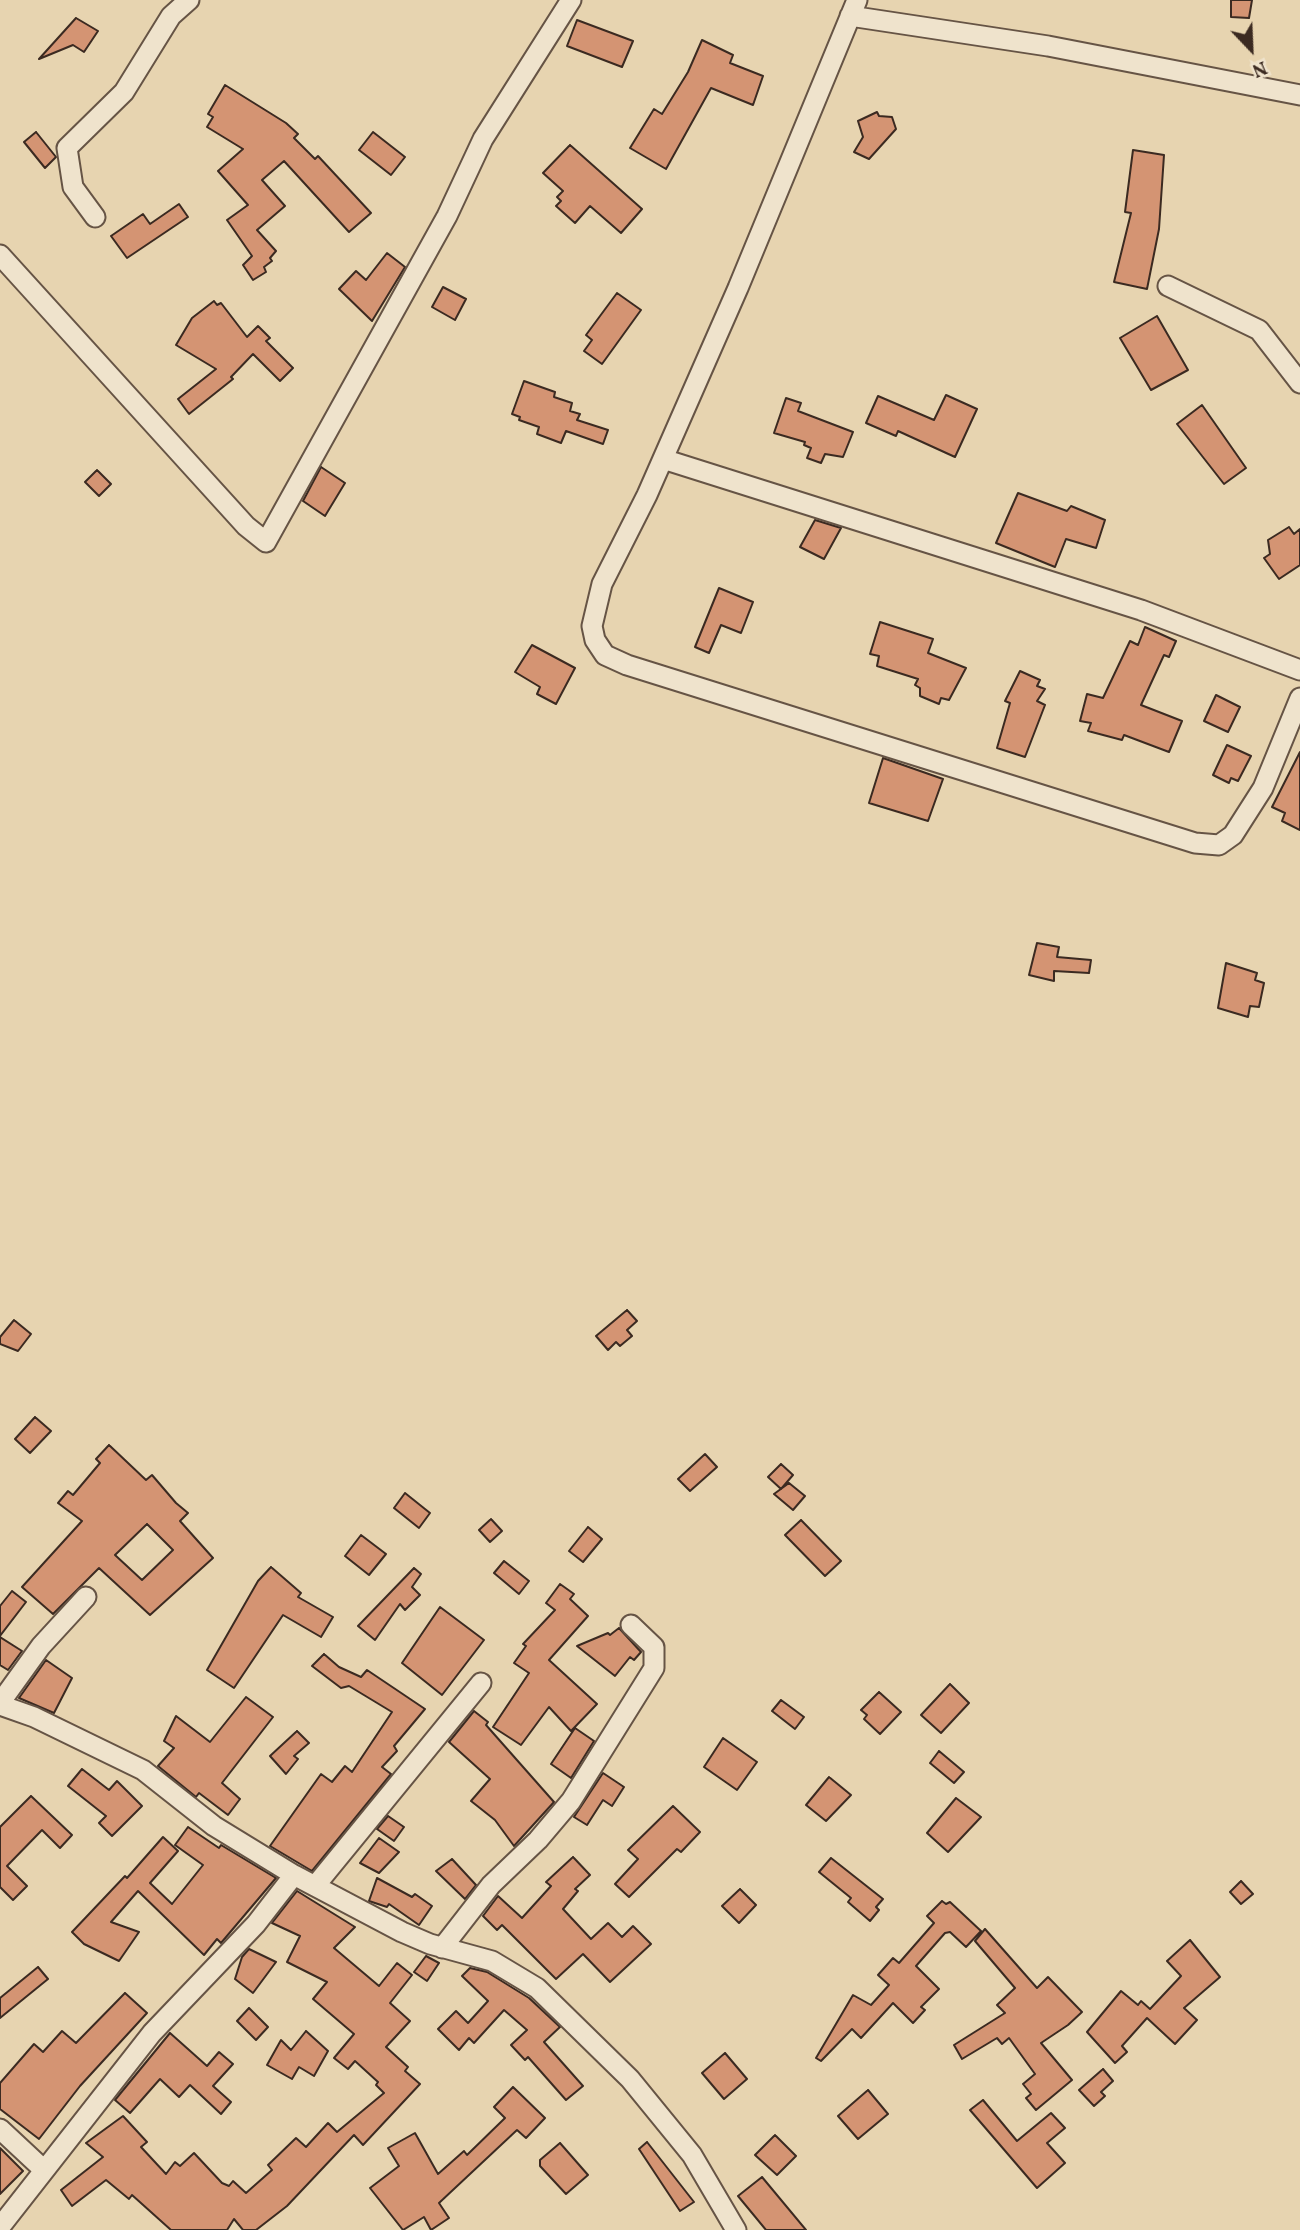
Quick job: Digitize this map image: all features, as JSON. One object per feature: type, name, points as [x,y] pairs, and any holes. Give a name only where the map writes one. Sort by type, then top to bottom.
[{"type":"street","points":[[95,217],[73,187],[67,148],[124,92],[171,16],[189,0]]},
{"type":"street","points":[[0,255],[246,526],[266,542],[447,216],[483,139],[571,0]]},
{"type":"street","points":[[1300,94],[854,8],[738,288],[663,459],[602,584],[592,626],[595,640],[606,655],[627,665],[1195,843],[1219,845],[1233,835],[1263,788],[1300,698]]},
{"type":"street","points":[[1168,286],[1259,330],[1300,383]]},
{"type":"street","points":[[663,459],[1141,610],[1300,670]]},
{"type":"street","points":[[86,1597],[41,1646],[0,1704],[34,1717],[143,1770],[214,1826],[294,1875],[402,1932],[442,1948],[492,1961],[537,1988],[630,2079],[692,2155],[736,2230]]},
{"type":"street","points":[[442,1948],[491,1885],[538,1840],[571,1801],[654,1668],[654,1647],[631,1625]]},
{"type":"street","points":[[315,1886],[481,1683]]},
{"type":"street","points":[[0,2227],[152,2033],[256,1924],[294,1875]]},
{"type":"street","points":[[0,2129],[44,2170]]},
{"type":"building","points":[[1231,0],[1252,0],[1249,18],[1231,17]]},
{"type":"building","points":[[76,18],[98,31],[84,52],[73,45],[39,59]]},
{"type":"building","points":[[577,20],[633,41],[622,67],[567,46]]},
{"type":"building","points":[[702,40],[733,55],[730,63],[763,76],[753,105],[711,88],[666,169],[630,148],[654,109],[662,114],[688,72]]},
{"type":"building","points":[[225,85],[286,123],[298,134],[294,138],[315,159],[318,156],[371,213],[349,232],[284,161],[262,180],[285,206],[257,230],[276,251],[270,258],[272,261],[264,267],[266,272],[253,280],[243,265],[252,256],[227,220],[248,205],[218,171],[243,149],[207,127],[213,117],[208,114]]},
{"type":"building","points":[[877,112],[879,116],[892,117],[896,129],[869,159],[854,152],[863,137],[858,121]]},
{"type":"building","points":[[36,132],[56,157],[45,168],[24,142]]},
{"type":"building","points":[[373,132],[405,157],[391,175],[359,150]]},
{"type":"building","points":[[570,145],[642,209],[621,233],[590,206],[575,223],[556,206],[561,201],[557,197],[563,191],[543,173]]},
{"type":"building","points":[[1133,150],[1164,155],[1159,229],[1147,289],[1114,282],[1131,213],[1125,212]]},
{"type":"building","points":[[179,204],[188,217],[127,258],[111,236],[143,214],[150,224]]},
{"type":"building","points":[[387,253],[405,267],[372,321],[339,289],[356,271],[366,280]]},
{"type":"building","points":[[443,287],[466,299],[455,320],[432,307]]},
{"type":"building","points":[[617,293],[641,310],[602,364],[584,351],[592,340],[586,335]]},
{"type":"building","points":[[214,301],[217,305],[221,303],[247,337],[258,326],[270,338],[266,341],[293,368],[280,381],[253,354],[231,377],[233,379],[189,414],[178,399],[216,369],[176,345],[192,318]]},
{"type":"building","points":[[1157,316],[1188,370],[1151,390],[1120,338]]},
{"type":"building","points":[[524,381],[555,392],[554,397],[572,403],[570,411],[580,414],[577,420],[608,430],[603,444],[566,431],[561,443],[537,434],[539,427],[519,420],[520,417],[512,414]]},
{"type":"building","points":[[946,395],[977,409],[955,457],[898,431],[896,436],[866,423],[878,396],[934,420]]},
{"type":"building","points":[[786,398],[801,403],[798,411],[853,432],[843,457],[825,454],[821,463],[807,458],[811,448],[804,445],[805,442],[774,433]]},
{"type":"building","points":[[1202,405],[1246,468],[1224,484],[1177,424]]},
{"type":"building","points":[[321,467],[345,483],[325,516],[303,501]]},
{"type":"building","points":[[97,470],[111,484],[99,496],[85,482]]},
{"type":"building","points":[[1018,493],[1067,511],[1071,506],[1105,520],[1096,548],[1066,539],[1055,567],[996,543]]},
{"type":"building","points":[[815,520],[841,528],[824,559],[800,547]]},
{"type":"building","points":[[1289,527],[1294,534],[1300,529],[1300,565],[1279,579],[1264,558],[1270,554],[1268,540]]},
{"type":"building","points":[[719,588],[753,602],[741,633],[721,625],[709,653],[695,647]]},
{"type":"building","points":[[880,622],[933,639],[928,653],[966,668],[949,700],[941,698],[939,704],[920,696],[920,688],[915,685],[918,679],[877,666],[879,656],[870,654]]},
{"type":"building","points":[[1145,627],[1176,641],[1169,657],[1164,655],[1141,705],[1182,721],[1169,752],[1124,735],[1122,740],[1088,731],[1091,723],[1080,721],[1087,694],[1103,698],[1130,641],[1138,645]]},
{"type":"building","points":[[532,645],[575,668],[556,704],[537,694],[540,687],[515,672]]},
{"type":"building","points":[[1020,671],[1040,680],[1037,686],[1045,689],[1037,701],[1045,705],[1025,757],[997,748],[1010,703],[1005,701]]},
{"type":"building","points":[[1216,695],[1240,707],[1228,732],[1204,721]]},
{"type":"building","points":[[1227,745],[1251,756],[1238,781],[1231,778],[1229,783],[1213,775]]},
{"type":"building","points":[[1300,752],[1300,830],[1282,821],[1285,813],[1272,807]]},
{"type":"building","points":[[883,758],[943,779],[928,821],[869,803]]},
{"type":"building","points":[[1037,943],[1059,947],[1057,957],[1091,960],[1089,973],[1054,971],[1054,981],[1029,975]]},
{"type":"building","points":[[1226,963],[1257,973],[1255,980],[1264,983],[1259,1007],[1250,1006],[1248,1017],[1218,1008]]},
{"type":"building","points":[[627,1310],[637,1321],[627,1330],[632,1336],[620,1346],[616,1342],[608,1350],[596,1336]]},
{"type":"building","points":[[14,1320],[31,1334],[18,1351],[0,1344],[0,1337]]},
{"type":"building","points":[[35,1417],[51,1431],[30,1453],[15,1439]]},
{"type":"building","points":[[109,1445],[146,1480],[152,1475],[188,1513],[180,1521],[213,1558],[150,1615],[99,1568],[53,1614],[22,1587],[82,1521],[58,1503],[68,1491],[73,1495],[100,1463],[96,1459]],"holes":[[[147,1524],[173,1550],[142,1580],[115,1555]]]},
{"type":"building","points":[[705,1454],[717,1467],[690,1491],[678,1479]]},
{"type":"building","points":[[781,1464],[793,1475],[781,1489],[768,1477]]},
{"type":"building","points":[[789,1483],[805,1496],[793,1510],[774,1494]]},
{"type":"building","points":[[405,1493],[430,1513],[419,1528],[394,1508]]},
{"type":"building","points":[[491,1519],[502,1531],[490,1542],[479,1530]]},
{"type":"building","points":[[801,1520],[841,1561],[825,1576],[785,1535]]},
{"type":"building","points":[[588,1527],[602,1539],[583,1562],[569,1551]]},
{"type":"building","points":[[361,1535],[386,1554],[369,1575],[345,1556]]},
{"type":"building","points":[[504,1561],[529,1581],[519,1594],[494,1573]]},
{"type":"building","points":[[271,1567],[301,1593],[298,1597],[333,1617],[321,1637],[283,1615],[234,1688],[207,1670],[258,1581]]},
{"type":"building","points":[[414,1568],[421,1574],[412,1587],[420,1595],[405,1610],[400,1604],[375,1640],[358,1626]]},
{"type":"building","points":[[560,1584],[574,1594],[570,1599],[588,1616],[549,1660],[597,1704],[571,1731],[549,1707],[521,1745],[493,1727],[529,1673],[514,1663],[526,1646],[523,1644],[555,1610],[546,1603]]},
{"type":"building","points":[[12,1591],[26,1602],[0,1636],[0,1606]]},
{"type":"building","points":[[440,1607],[484,1640],[442,1695],[402,1663]]},
{"type":"building","points":[[619,1628],[641,1652],[634,1660],[630,1657],[615,1676],[577,1646],[608,1633],[610,1635]]},
{"type":"building","points":[[0,1637],[22,1651],[8,1670],[0,1665]]},
{"type":"building","points":[[324,1654],[339,1667],[361,1677],[367,1670],[425,1709],[394,1746],[397,1751],[382,1767],[391,1774],[312,1871],[270,1846],[321,1774],[332,1782],[345,1766],[352,1772],[392,1712],[349,1686],[341,1688],[312,1666]]},
{"type":"building","points":[[46,1660],[72,1678],[54,1713],[19,1698]]},
{"type":"building","points":[[950,1684],[969,1703],[941,1733],[921,1715]]},
{"type":"building","points":[[879,1692],[901,1712],[880,1734],[864,1719],[867,1715],[861,1710]]},
{"type":"building","points":[[246,1697],[273,1717],[222,1783],[240,1799],[228,1815],[199,1793],[196,1797],[158,1766],[174,1748],[164,1741],[176,1716],[210,1742]]},
{"type":"building","points":[[781,1700],[804,1717],[795,1729],[772,1711]]},
{"type":"building","points":[[474,1711],[488,1722],[486,1725],[554,1802],[514,1846],[495,1820],[471,1801],[490,1779],[449,1742]]},
{"type":"building","points":[[575,1728],[594,1741],[571,1778],[551,1764]]},
{"type":"building","points":[[297,1731],[309,1743],[294,1756],[298,1759],[286,1774],[270,1756]]},
{"type":"building","points":[[723,1738],[757,1762],[737,1790],[704,1767]]},
{"type":"building","points":[[939,1751],[964,1772],[954,1783],[930,1763]]},
{"type":"building","points":[[82,1769],[109,1790],[117,1781],[142,1806],[112,1836],[99,1823],[106,1816],[68,1786]]},
{"type":"building","points":[[603,1773],[624,1787],[612,1806],[603,1800],[587,1825],[574,1817]]},
{"type":"building","points":[[829,1777],[851,1795],[826,1821],[806,1805]]},
{"type":"building","points":[[31,1796],[72,1835],[60,1848],[42,1830],[7,1866],[27,1886],[13,1900],[0,1887],[0,1827]]},
{"type":"building","points":[[956,1798],[981,1817],[948,1852],[927,1833]]},
{"type":"building","points":[[673,1806],[700,1832],[681,1852],[677,1849],[629,1897],[615,1884],[638,1859],[628,1850]]},
{"type":"building","points":[[388,1816],[404,1827],[394,1841],[377,1829]]},
{"type":"building","points":[[188,1827],[219,1848],[221,1845],[276,1878],[221,1943],[217,1939],[204,1955],[138,1891],[111,1922],[139,1932],[119,1961],[84,1944],[72,1932],[125,1876],[127,1878],[163,1837],[178,1851],[150,1883],[172,1904],[203,1865],[175,1845]]},
{"type":"building","points":[[379,1838],[399,1852],[379,1873],[360,1863]]},
{"type":"building","points":[[573,1857],[590,1875],[575,1889],[578,1891],[563,1909],[591,1939],[608,1923],[622,1937],[633,1926],[651,1944],[610,1982],[583,1954],[556,1979],[502,1925],[497,1930],[483,1916],[498,1896],[522,1918],[551,1886],[546,1882]]},
{"type":"building","points":[[831,1858],[883,1899],[876,1907],[879,1910],[870,1921],[848,1902],[851,1898],[819,1872]]},
{"type":"building","points":[[452,1859],[476,1885],[465,1899],[436,1871]]},
{"type":"building","points":[[377,1878],[412,1897],[415,1894],[432,1906],[419,1925],[389,1904],[387,1907],[369,1901]]},
{"type":"building","points":[[1241,1881],[1253,1894],[1241,1904],[1230,1892]]},
{"type":"building","points":[[740,1889],[756,1905],[739,1923],[722,1906]]},
{"type":"building","points":[[297,1891],[355,1927],[334,1948],[379,1986],[397,1963],[412,1975],[390,2003],[410,2021],[386,2047],[408,2067],[405,2071],[420,2084],[363,2145],[354,2135],[287,2206],[256,2230],[243,2230],[234,2219],[227,2230],[171,2230],[132,2195],[129,2199],[106,2180],[72,2206],[61,2190],[103,2157],[86,2143],[123,2116],[147,2142],[141,2147],[166,2174],[175,2162],[180,2166],[194,2153],[222,2183],[229,2186],[233,2181],[246,2193],[272,2170],[268,2165],[296,2138],[306,2147],[328,2123],[337,2132],[384,2093],[376,2085],[378,2082],[355,2061],[348,2069],[334,2058],[354,2034],[313,1999],[327,1982],[287,1962],[300,1936],[272,1923]]},
{"type":"building","points":[[942,1901],[946,1904],[950,1902],[981,1931],[966,1947],[950,1932],[945,1933],[916,1966],[939,1989],[921,2007],[925,2010],[913,2023],[893,2003],[861,2038],[852,2029],[821,2061],[816,2058],[853,1995],[871,2005],[889,1985],[878,1975],[893,1958],[899,1963],[934,1923],[927,1916]]},
{"type":"building","points":[[985,1929],[1037,1988],[1048,1977],[1082,2012],[1041,2043],[1072,2080],[1036,2110],[1026,2098],[1031,2094],[1023,2084],[1035,2074],[1009,2038],[1002,2044],[997,2038],[962,2059],[954,2045],[1005,2013],[997,2005],[1015,1988],[975,1941]]},
{"type":"building","points":[[1190,1940],[1220,1977],[1184,2008],[1197,2020],[1175,2044],[1147,2018],[1122,2046],[1127,2052],[1115,2063],[1087,2032],[1121,1991],[1138,2005],[1141,2001],[1150,2009],[1181,1976],[1167,1961]]},
{"type":"building","points":[[249,1949],[276,1962],[253,1993],[235,1979],[242,1957]]},
{"type":"building","points":[[426,1956],[439,1963],[427,1981],[414,1972]]},
{"type":"building","points":[[38,1967],[48,1979],[0,2018],[0,1998]]},
{"type":"building","points":[[470,1968],[487,1972],[529,1998],[560,2027],[544,2042],[583,2086],[566,2100],[528,2057],[525,2060],[511,2045],[527,2030],[504,2010],[474,2043],[469,2038],[459,2050],[438,2029],[456,2011],[468,2023],[488,2001],[462,1976]]},
{"type":"building","points":[[125,1993],[147,2013],[80,2086],[39,2139],[0,2109],[0,2083],[34,2044],[43,2052],[62,2031],[76,2043]]},
{"type":"building","points":[[249,2008],[268,2027],[256,2040],[237,2021]]},
{"type":"building","points":[[306,2031],[328,2051],[314,2076],[299,2067],[292,2079],[267,2065],[281,2040],[291,2050]]},
{"type":"building","points":[[170,2033],[207,2066],[219,2052],[233,2064],[213,2086],[231,2102],[221,2114],[190,2085],[179,2097],[160,2079],[130,2113],[115,2100]]},
{"type":"building","points":[[725,2053],[747,2079],[724,2099],[702,2073]]},
{"type":"building","points":[[1103,2069],[1113,2081],[1101,2092],[1105,2096],[1094,2106],[1079,2090]]},
{"type":"building","points":[[513,2087],[545,2118],[526,2138],[517,2130],[439,2203],[449,2218],[431,2230],[424,2217],[403,2230],[370,2188],[399,2166],[388,2148],[415,2133],[438,2174],[464,2151],[467,2155],[505,2118],[494,2107]]},
{"type":"building","points":[[868,2090],[888,2114],[858,2139],[838,2116]]},
{"type":"building","points":[[983,2100],[1017,2141],[1051,2113],[1065,2128],[1047,2143],[1065,2163],[1037,2188],[970,2110]]},
{"type":"building","points":[[775,2135],[796,2156],[777,2175],[755,2155]]},
{"type":"building","points":[[647,2142],[694,2202],[680,2211],[639,2149]]},
{"type":"building","points":[[560,2143],[588,2175],[566,2194],[540,2166],[540,2160]]},
{"type":"building","points":[[0,2148],[23,2171],[0,2194]]},
{"type":"building","points":[[762,2177],[806,2230],[766,2230],[738,2196]]}]
